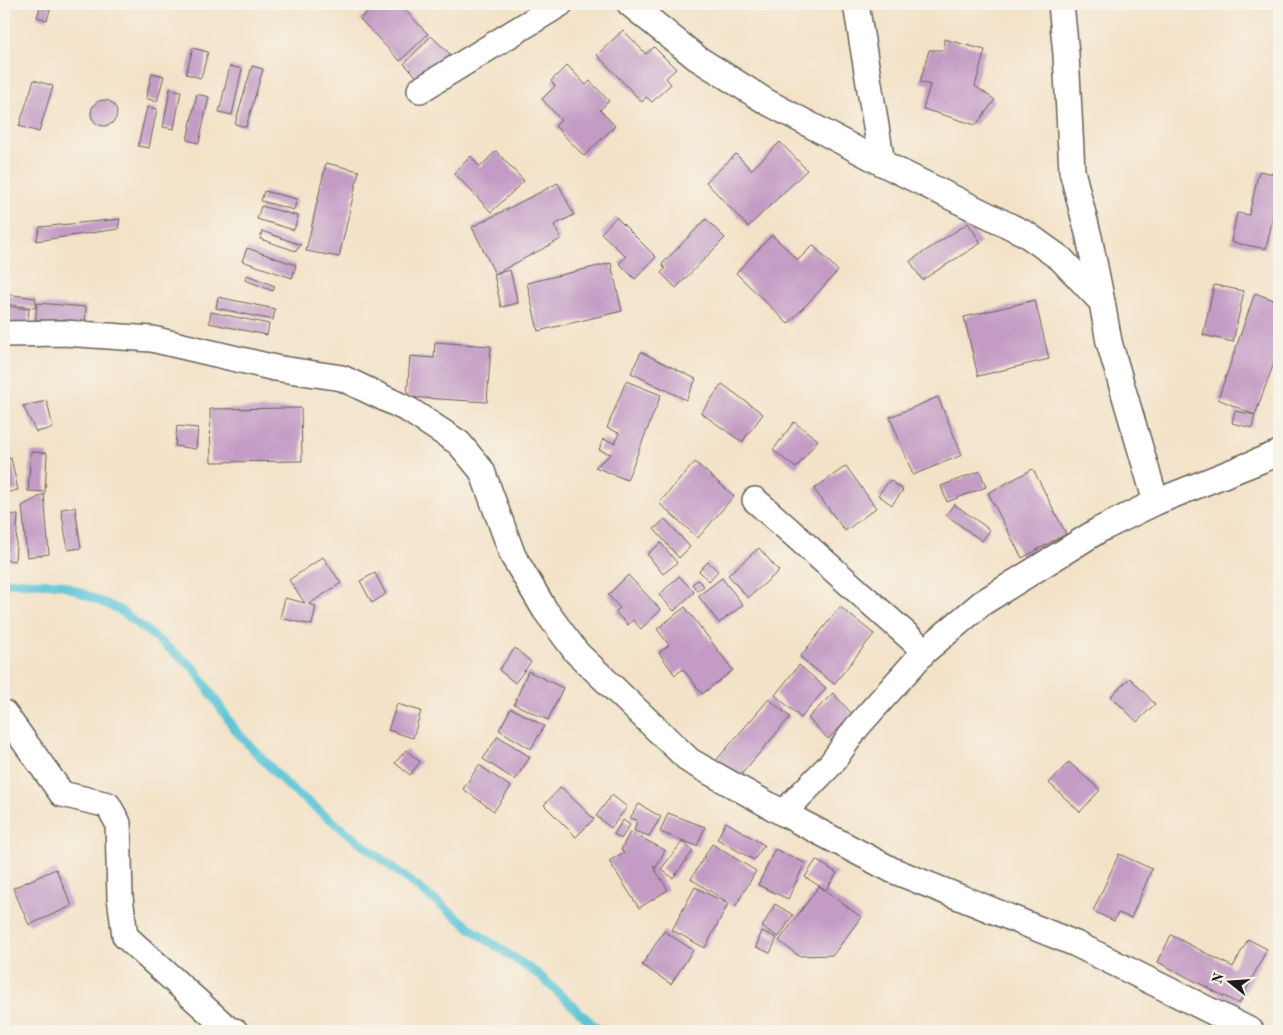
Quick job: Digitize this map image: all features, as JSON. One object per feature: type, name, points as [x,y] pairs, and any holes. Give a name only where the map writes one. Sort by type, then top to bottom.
[{"type":"street","points":[[420,90],[560,4]]},
{"type":"street","points":[[630,4],[698,58],[767,102],[882,163],[1026,234],[1061,259],[1102,302]]},
{"type":"street","points":[[856,4],[882,163]]},
{"type":"street","points":[[1061,4],[1066,54],[1072,171],[1089,237],[1109,342],[1156,502]]},
{"type":"street","points":[[4,334],[64,333],[152,339],[276,368],[342,378],[409,410],[459,443],[482,471],[513,556],[545,610],[577,653],[690,761],[783,813],[892,870],[1076,944],[1252,1031]]},
{"type":"street","points":[[783,813],[831,764],[857,727],[926,651],[982,603],[1099,530],[1156,502],[1279,453]]},
{"type":"street","points":[[755,500],[926,651]]},
{"type":"street","points":[[4,713],[62,794],[108,805],[118,823],[120,897],[125,936],[208,1012],[229,1030],[235,1031]]},
{"type":"building","points":[[41,4],[52,4],[47,20],[37,17]]},
{"type":"building","points":[[376,4],[399,4],[428,34],[400,61],[360,19]]},
{"type":"building","points":[[623,30],[646,54],[654,47],[676,69],[666,78],[671,84],[652,102],[646,97],[642,102],[597,55]]},
{"type":"building","points":[[431,36],[452,56],[424,84],[404,64]]},
{"type":"building","points":[[944,39],[985,50],[975,86],[995,100],[976,125],[923,109],[930,85],[920,82],[929,50],[944,50]]},
{"type":"building","points":[[193,48],[208,52],[201,78],[186,74]]},
{"type":"building","points":[[567,65],[586,85],[590,81],[609,101],[600,110],[615,126],[584,156],[555,126],[561,120],[542,99],[555,86],[551,81]]},
{"type":"building","points":[[230,66],[242,69],[232,115],[219,112]]},
{"type":"building","points":[[252,66],[263,69],[246,127],[235,124]]},
{"type":"building","points":[[152,73],[164,76],[157,102],[146,98]]},
{"type":"building","points":[[34,80],[53,86],[39,132],[19,126]]},
{"type":"building","points":[[170,89],[181,91],[174,129],[163,127]]},
{"type":"building","points":[[197,94],[209,97],[199,143],[187,140]]},
{"type":"building","points":[[104,100],[113,104],[117,113],[113,122],[104,126],[95,122],[91,113],[95,104]]},
{"type":"building","points":[[147,107],[157,109],[149,148],[138,146]]},
{"type":"building","points":[[780,142],[807,170],[748,227],[706,182],[736,154],[751,170]]},
{"type":"building","points":[[496,151],[524,181],[491,212],[454,173],[471,156],[480,167]]},
{"type":"building","points":[[326,163],[359,171],[339,257],[306,251]]},
{"type":"building","points":[[1259,171],[1279,175],[1279,189],[1266,249],[1231,242],[1237,213],[1249,215]]},
{"type":"building","points":[[558,183],[574,215],[554,225],[561,239],[495,274],[472,227]]},
{"type":"building","points":[[264,191],[297,199],[294,210],[261,201]]},
{"type":"building","points":[[261,206],[298,216],[294,230],[257,219]]},
{"type":"building","points":[[616,217],[656,257],[635,279],[619,263],[626,257],[601,233]]},
{"type":"building","points":[[120,219],[118,229],[36,241],[40,227]]},
{"type":"building","points":[[706,219],[725,238],[676,288],[661,273],[665,269],[662,264]]},
{"type":"building","points":[[968,223],[981,243],[922,280],[910,261]]},
{"type":"building","points":[[262,231],[301,245],[296,251],[260,239]]},
{"type":"building","points":[[772,235],[798,260],[813,245],[838,271],[788,324],[736,273]]},
{"type":"building","points":[[247,248],[296,265],[292,278],[242,261]]},
{"type":"building","points":[[611,263],[622,311],[538,331],[527,283]]},
{"type":"building","points":[[510,270],[518,303],[501,307],[494,274]]},
{"type":"building","points":[[247,275],[275,286],[273,291],[245,280]]},
{"type":"building","points":[[1214,285],[1244,291],[1233,342],[1203,335]]},
{"type":"building","points":[[1255,293],[1279,302],[1279,349],[1255,415],[1218,399]]},
{"type":"building","points":[[4,294],[36,298],[35,308],[4,304]]},
{"type":"building","points":[[218,297],[275,309],[273,320],[216,308]]},
{"type":"building","points":[[1035,300],[1049,359],[978,376],[964,317]]},
{"type":"building","points":[[37,303],[86,307],[85,331],[35,327]]},
{"type":"building","points":[[4,306],[29,309],[27,328],[4,326]]},
{"type":"building","points":[[211,312],[269,324],[267,335],[209,323]]},
{"type":"building","points":[[435,342],[491,346],[487,402],[407,397],[410,356],[434,358]]},
{"type":"building","points":[[641,352],[696,379],[686,400],[631,373]]},
{"type":"building","points":[[626,381],[661,395],[627,480],[595,467],[611,454],[599,450],[603,439],[615,443],[619,433],[607,428]]},
{"type":"building","points":[[722,384],[763,414],[742,442],[701,413]]},
{"type":"building","points":[[938,397],[962,455],[913,475],[890,417]]},
{"type":"building","points":[[47,401],[53,428],[36,432],[23,406]]},
{"type":"building","points":[[301,408],[302,461],[211,462],[210,409]]},
{"type":"building","points":[[1235,411],[1255,415],[1252,428],[1232,423]]},
{"type":"building","points":[[794,422],[818,440],[796,468],[773,450]]},
{"type":"building","points":[[177,426],[198,428],[196,449],[175,446]]},
{"type":"building","points":[[31,452],[47,453],[45,492],[28,491]]},
{"type":"building","points":[[11,458],[18,490],[4,493],[4,460]]},
{"type":"building","points":[[695,462],[734,496],[698,538],[659,503]]},
{"type":"building","points":[[846,466],[876,508],[845,531],[814,489]]},
{"type":"building","points":[[1033,469],[1066,534],[1022,558],[988,493]]},
{"type":"building","points":[[980,471],[986,487],[947,502],[941,486]]},
{"type":"building","points":[[890,480],[903,490],[892,505],[878,495]]},
{"type":"building","points":[[44,494],[49,554],[27,557],[22,506]]},
{"type":"building","points":[[954,504],[990,530],[982,541],[946,515]]},
{"type":"building","points":[[75,507],[81,548],[68,550],[61,509]]},
{"type":"building","points":[[5,514],[18,515],[15,561],[4,560]]},
{"type":"building","points":[[665,519],[690,547],[679,558],[654,529]]},
{"type":"building","points":[[661,543],[677,563],[663,574],[647,554]]},
{"type":"building","points":[[759,548],[779,571],[748,598],[728,575]]},
{"type":"building","points":[[323,557],[341,583],[309,604],[316,606],[312,625],[280,618],[285,598],[305,603],[289,580]]},
{"type":"building","points":[[708,562],[718,571],[709,581],[699,571]]},
{"type":"building","points":[[375,573],[386,594],[372,603],[360,581]]},
{"type":"building","points":[[628,575],[661,610],[641,629],[633,620],[628,625],[615,612],[620,608],[608,595]]},
{"type":"building","points":[[679,576],[694,592],[674,611],[659,595]]},
{"type":"building","points":[[722,578],[743,605],[719,623],[698,596]]},
{"type":"building","points":[[698,580],[704,586],[697,591],[692,584]]},
{"type":"building","points":[[685,607],[733,670],[702,694],[683,669],[675,675],[659,653],[669,645],[657,629]]},
{"type":"building","points":[[840,607],[874,634],[834,684],[800,657]]},
{"type":"building","points":[[515,648],[531,662],[515,683],[499,670]]},
{"type":"building","points":[[799,665],[826,688],[801,718],[775,695]]},
{"type":"building","points":[[528,671],[563,688],[548,720],[514,704]]},
{"type":"building","points":[[1130,678],[1155,704],[1137,722],[1111,696]]},
{"type":"building","points":[[833,693],[853,715],[828,739],[808,718]]},
{"type":"building","points":[[769,699],[790,717],[739,777],[713,764]]},
{"type":"building","points":[[397,704],[421,711],[413,738],[388,730]]},
{"type":"building","points":[[511,708],[544,726],[531,749],[499,730]]},
{"type":"building","points":[[498,736],[530,757],[515,780],[483,759]]},
{"type":"building","points":[[406,750],[420,762],[410,775],[395,763]]},
{"type":"building","points":[[1069,762],[1100,790],[1080,812],[1049,783]]},
{"type":"building","points":[[479,765],[511,787],[494,811],[463,789]]},
{"type":"building","points":[[561,787],[594,819],[576,837],[544,805]]},
{"type":"building","points":[[612,795],[627,807],[611,828],[596,816]]},
{"type":"building","points":[[639,804],[661,817],[649,836],[634,831],[637,820],[630,818]]},
{"type":"building","points":[[668,813],[705,827],[697,846],[660,832]]},
{"type":"building","points":[[623,820],[630,825],[621,839],[614,834]]},
{"type":"building","points":[[726,822],[764,845],[754,860],[717,839]]},
{"type":"building","points":[[630,832],[665,850],[656,868],[653,866],[668,890],[639,908],[609,861],[624,852],[621,850]]},
{"type":"building","points":[[682,842],[693,851],[673,878],[661,869]]},
{"type":"building","points":[[712,844],[756,871],[735,907],[691,879]]},
{"type":"building","points":[[775,849],[805,863],[788,899],[758,885]]},
{"type":"building","points":[[1119,854],[1152,869],[1131,918],[1118,913],[1114,921],[1093,911]]},
{"type":"building","points":[[816,860],[837,873],[826,890],[805,877]]},
{"type":"building","points":[[56,869],[72,906],[29,925],[13,888]]},
{"type":"building","points":[[819,886],[861,917],[833,955],[799,956],[779,941]]},
{"type":"building","points":[[695,887],[728,904],[705,948],[672,930]]},
{"type":"building","points":[[775,904],[793,915],[779,937],[762,927]]},
{"type":"building","points":[[664,931],[693,950],[671,984],[642,965]]},
{"type":"building","points":[[762,931],[777,938],[770,953],[756,947]]},
{"type":"building","points":[[1171,935],[1233,967],[1248,939],[1267,949],[1239,1004],[1158,962]]},
{"type":"waterway","points":[[4,582],[61,584],[120,610],[194,668],[236,731],[290,788],[477,933],[539,975],[600,1031]]}]
